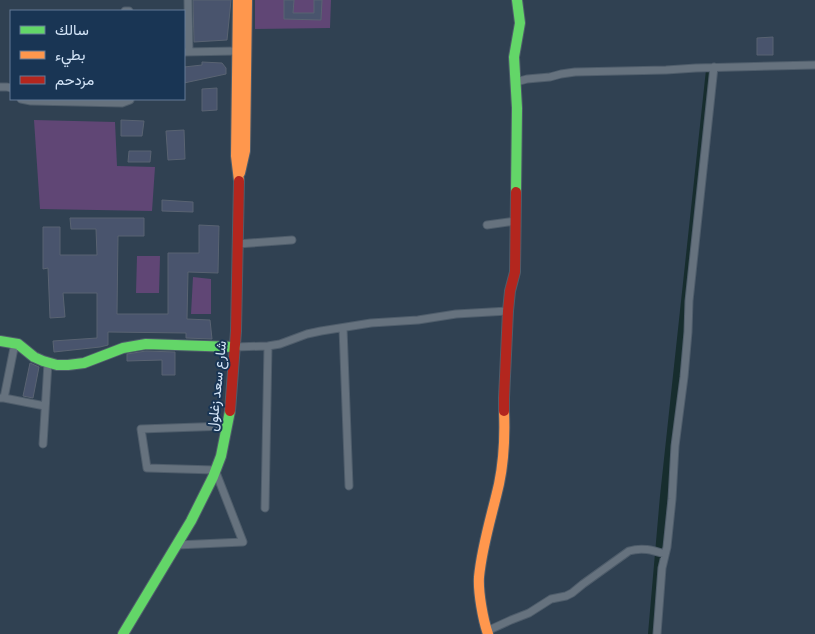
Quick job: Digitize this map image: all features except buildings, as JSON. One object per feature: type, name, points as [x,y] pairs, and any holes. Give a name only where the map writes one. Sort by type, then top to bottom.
[{"type":"street","points":[[188,0],[186,52],[237,51]]},
{"type":"street","name":"شارع سعد زغلول","points":[[123,634],[203,499],[220,456],[231,404],[235,347],[239,176],[236,156],[238,0]]},
{"type":"street","name":"شارع سعد زغلول","points":[[239,176],[245,151],[247,0]]},
{"type":"street","points":[[517,0],[520,23],[514,58],[518,108],[515,265],[508,311],[503,458],[499,483],[486,534],[479,579],[487,633],[529,613],[551,599],[572,593],[629,551],[646,549],[664,553]]},
{"type":"street","points":[[516,82],[575,72],[815,65]]},
{"type":"street","points":[[657,634],[662,568],[664,553],[667,547],[675,446],[684,376],[689,300],[704,149],[714,68]]},
{"type":"street","points":[[26,100],[122,103],[130,100]]},
{"type":"street","points":[[486,225],[516,221]]},
{"type":"street","points":[[237,244],[292,240]]},
{"type":"street","points":[[0,341],[15,343],[36,358],[62,366],[84,362],[124,348],[146,344],[235,347],[268,346],[280,344],[307,334],[371,323],[418,320],[456,314],[508,311]]},
{"type":"street","points":[[343,328],[348,486]]},
{"type":"street","points":[[15,343],[2,398],[45,406]]},
{"type":"street","points":[[265,508],[268,346]]},
{"type":"street","points":[[43,444],[48,363]]},
{"type":"street","points":[[177,545],[243,542],[215,470],[146,468],[141,429],[227,426]]},
{"type":"shaded area","points":[[255,0],[331,0],[330,28],[255,29]]},
{"type":"shaded area","points":[[34,120],[115,122],[117,166],[155,167],[152,211],[40,209]]},
{"type":"shaded area","points":[[137,256],[160,256],[159,293],[136,293]]},
{"type":"shaded area","points":[[193,277],[211,279],[211,314],[191,314]]},
{"type":"waterway","points":[[652,634],[664,496],[710,70]]},
{"type":"traffic: fast","points":[[516,192],[517,108],[514,57],[520,23],[517,0]]},
{"type":"traffic: fast","points":[[0,341],[18,344],[34,357],[57,365],[84,363],[123,348],[146,344],[235,347]]},
{"type":"traffic: fast","points":[[123,634],[191,521],[213,477],[221,456],[230,411]]},
{"type":"traffic: slow","points":[[238,0],[236,156],[239,181]]},
{"type":"traffic: slow","points":[[240,173],[245,151],[247,0]]},
{"type":"traffic: slow","points":[[488,634],[481,606],[479,577],[480,565],[501,475],[504,448],[504,411]]},
{"type":"traffic: jam","points":[[230,411],[236,331],[239,181]]},
{"type":"traffic: jam","points":[[504,411],[508,311],[510,291],[515,272],[516,192]]}]
